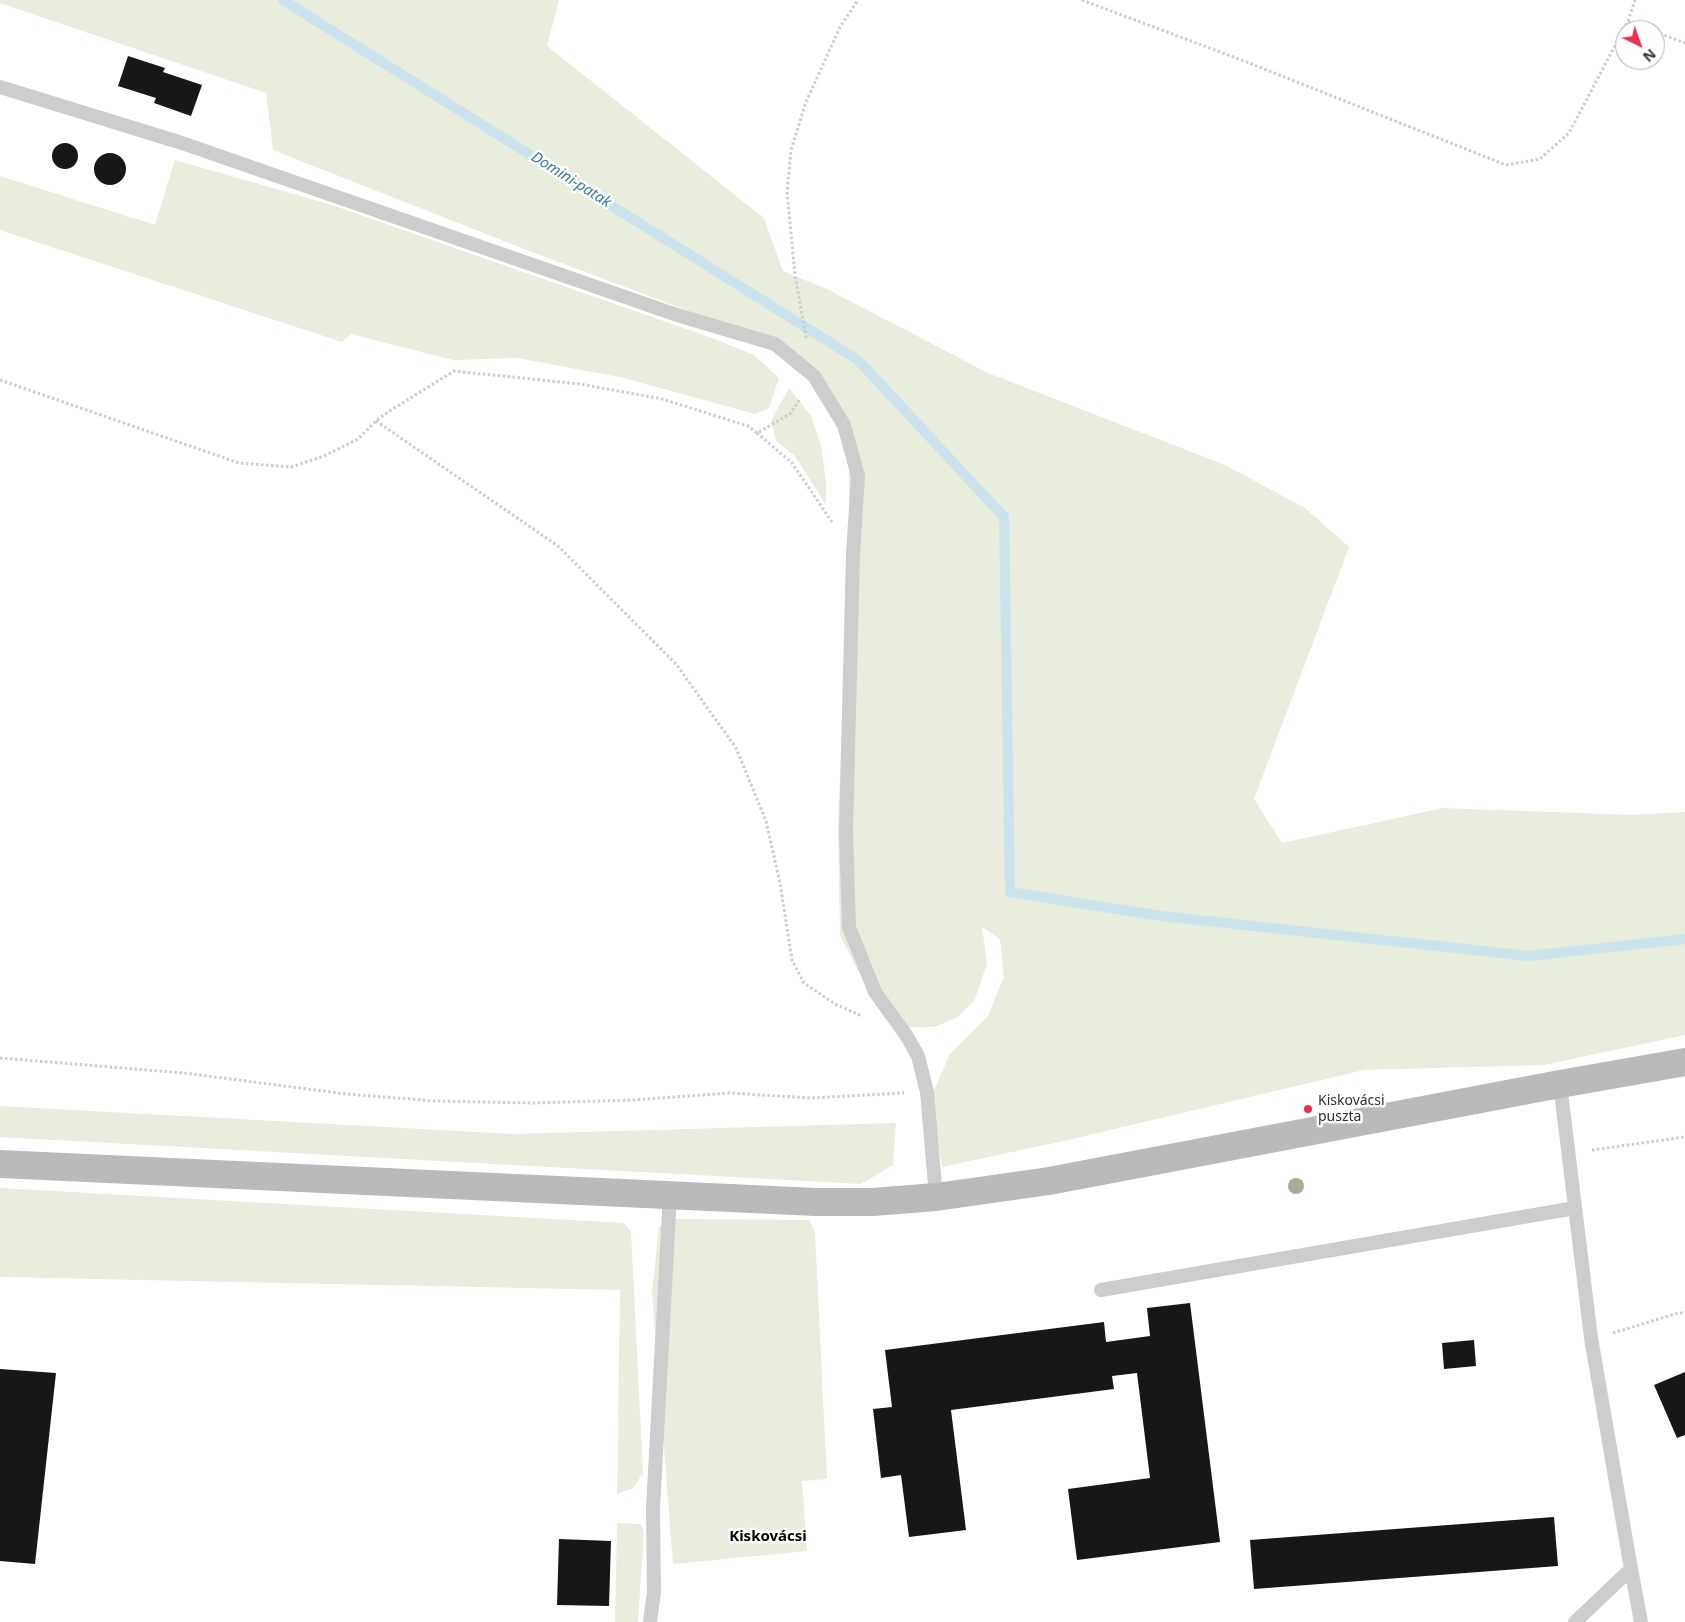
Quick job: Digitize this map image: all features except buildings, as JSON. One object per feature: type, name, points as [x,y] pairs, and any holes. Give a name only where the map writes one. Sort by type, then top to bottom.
[{"type":"main road","points":[[0,1164],[816,1202],[873,1202],[936,1197],[1049,1181],[1685,1062]]},
{"type":"lane","points":[[0,87],[182,143],[677,315],[775,344],[814,376],[844,425],[858,476],[852,554],[846,832],[849,927],[875,992],[906,1035],[918,1056],[927,1092],[936,1197]]},
{"type":"lane","points":[[1560,1084],[1591,1338],[1641,1622]]},
{"type":"lane","points":[[650,1622],[654,1592],[653,1508],[670,1195]]},
{"type":"lane","points":[[1102,1290],[1575,1208]]},
{"type":"lane","points":[[1575,1622],[1631,1569]]},
{"type":"path","points":[[757,433],[790,414],[814,376],[802,322],[794,267],[787,192],[791,150],[810,94],[840,27],[858,0]]},
{"type":"path","points":[[1082,0],[1506,166],[1540,159],[1569,133],[1615,46]]},
{"type":"path","points":[[1628,20],[1635,0]]},
{"type":"path","points":[[1665,36],[1685,43]]},
{"type":"path","points":[[0,380],[239,463],[291,467],[324,456],[358,439],[376,421],[454,372],[580,384],[662,400],[748,426],[757,433],[792,463],[852,554]]},
{"type":"path","points":[[376,421],[558,546],[676,664],[736,748],[766,821],[780,884],[792,960],[804,983],[835,1004],[906,1035]]},
{"type":"path","points":[[0,1058],[184,1073],[346,1094],[435,1101],[533,1103],[634,1100],[729,1093],[811,1098],[927,1092]]},
{"type":"path","points":[[1568,1154],[1685,1137]]},
{"type":"path","points":[[1591,1338],[1618,1332],[1678,1313],[1685,1313]]},
{"type":"shaded area","points":[[0,0],[559,0],[547,46],[764,218],[783,271],[829,290],[988,373],[1225,465],[1305,508],[1349,547],[1254,799],[1282,843],[1443,808],[1632,815],[1685,812],[1685,1035],[1544,1065],[1364,1070],[1068,1140],[942,1167],[932,1095],[950,1054],[988,1016],[1004,977],[1000,939],[982,927],[987,964],[975,999],[958,1017],[934,1027],[908,1027],[887,1014],[857,969],[840,935],[838,829],[849,543],[849,453],[831,397],[784,347],[519,247],[273,150],[266,93],[0,3]]},
{"type":"shaded area","points":[[175,160],[332,205],[712,338],[754,355],[779,378],[769,408],[755,414],[624,378],[518,358],[453,360],[351,334],[342,342],[0,230],[0,176],[155,225]]},
{"type":"shaded area","points":[[789,388],[811,416],[821,445],[826,482],[826,505],[795,456],[776,441],[771,421]]},
{"type":"shaded area","points":[[0,1106],[513,1134],[896,1123],[893,1165],[861,1184],[0,1137]]},
{"type":"shaded area","points":[[0,1188],[623,1223],[631,1231],[643,1473],[633,1488],[617,1494],[620,1290],[0,1277]]},
{"type":"shaded area","points":[[673,1219],[809,1220],[815,1233],[827,1479],[802,1481],[807,1551],[673,1564],[652,1293],[659,1227]]},
{"type":"shaded area","points":[[617,1523],[640,1524],[644,1531],[638,1622],[615,1622]]},
{"type":"waterway","name":"Domini-patak","points":[[283,0],[858,360],[1004,517],[1010,892],[1161,916],[1529,956],[1685,939]]},
{"type":"place","name":"Kiskovácsi puszta","points":[[1308,1109]]},
{"type":"district","name":"Kiskovácsi","points":[[768,1537]]}]
